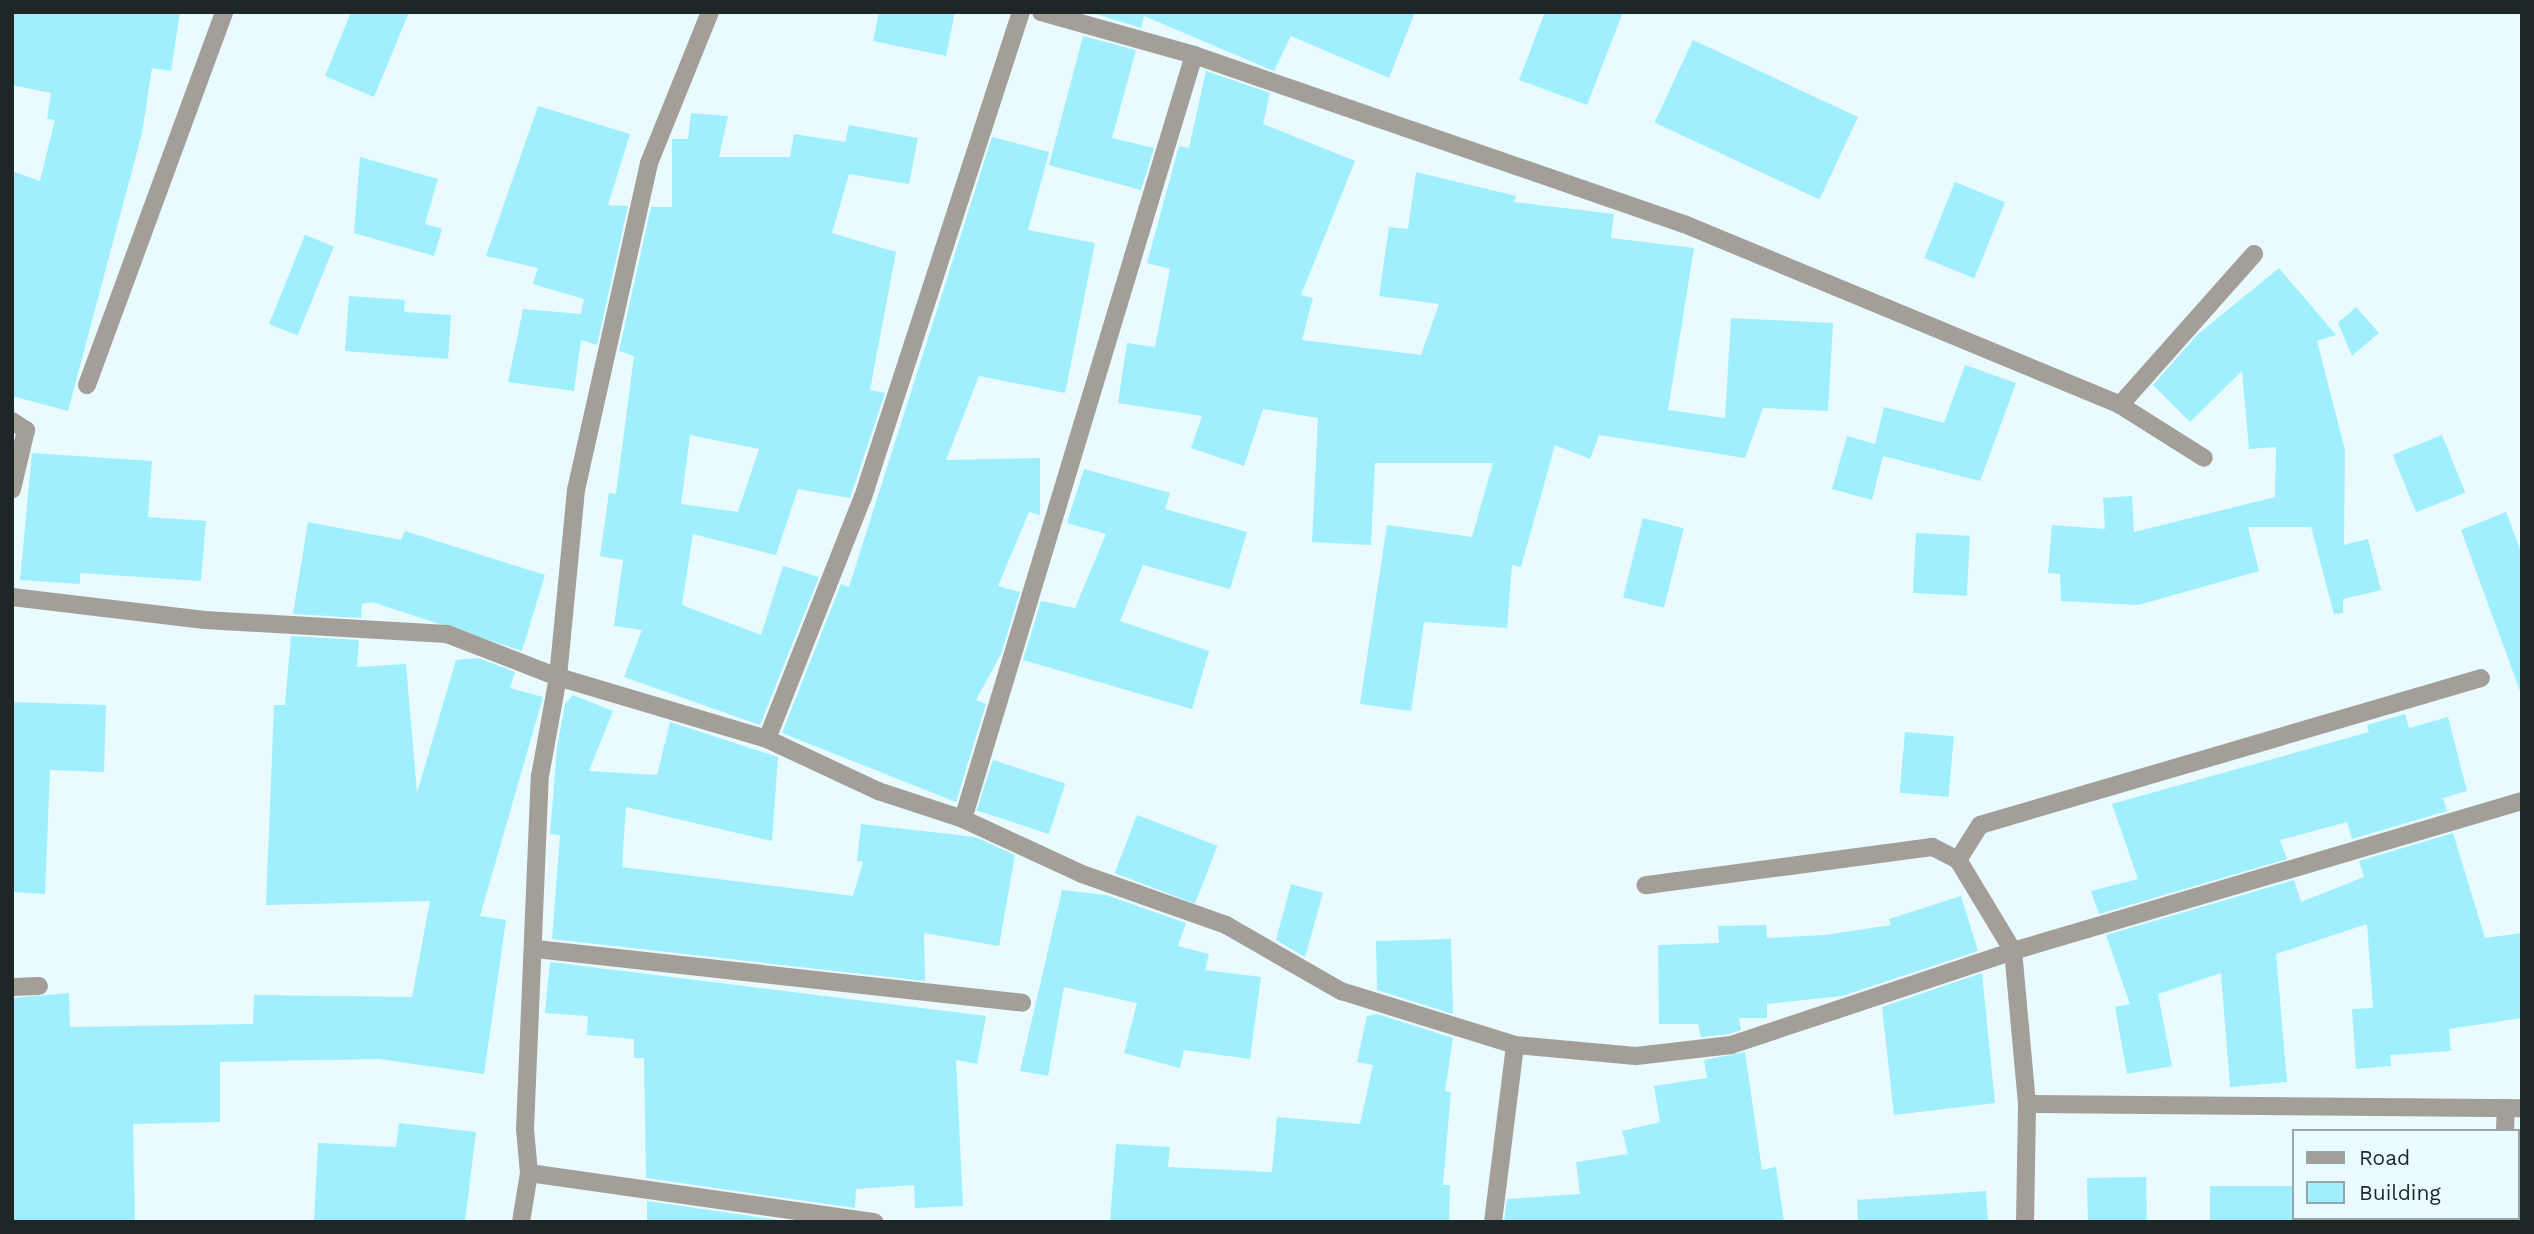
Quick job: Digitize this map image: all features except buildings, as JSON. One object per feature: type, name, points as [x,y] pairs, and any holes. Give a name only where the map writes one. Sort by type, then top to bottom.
[{"type":"street","points":[[87,385],[224,12]]},
{"type":"street","points":[[521,1222],[529,1173],[524,1129],[536,949],[540,776],[558,677],[576,490],[649,163],[710,12]]},
{"type":"street","points":[[767,739],[863,497],[1021,12]]},
{"type":"street","points":[[1041,12],[1194,55],[1684,224],[2120,405],[2204,457]]},
{"type":"street","points":[[963,819],[1194,55]]},
{"type":"street","points":[[2120,405],[2254,254]]},
{"type":"street","points":[[12,421],[26,430],[12,489]]},
{"type":"street","points":[[12,597],[205,620],[447,634],[558,677],[767,739],[878,791],[963,819],[1082,874],[1226,925],[1341,991],[1515,1045],[1636,1056],[1731,1045],[2013,951],[2522,801]]},
{"type":"street","points":[[1958,860],[1965,840],[1980,825],[2481,678]]},
{"type":"street","points":[[1646,885],[1932,847],[1958,860],[2013,951],[2027,1104],[2025,1222]]},
{"type":"street","points":[[536,949],[1022,1003]]},
{"type":"street","points":[[12,987],[38,986]]},
{"type":"street","points":[[1493,1222],[1515,1045]]},
{"type":"street","points":[[2027,1104],[2514,1108],[2506,1129]]},
{"type":"street","points":[[529,1173],[875,1222]]}]
